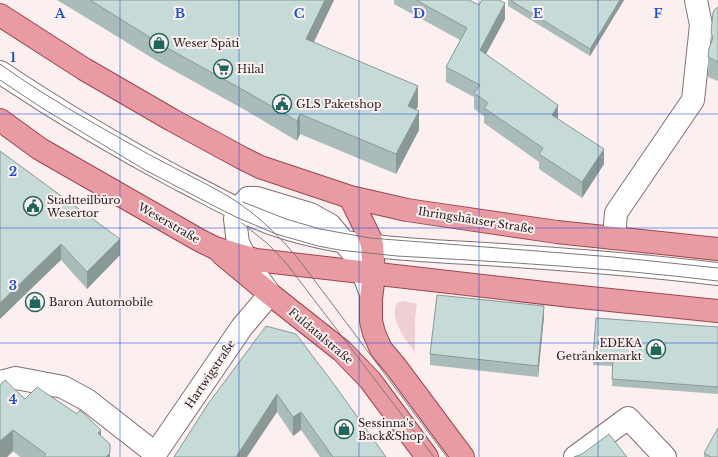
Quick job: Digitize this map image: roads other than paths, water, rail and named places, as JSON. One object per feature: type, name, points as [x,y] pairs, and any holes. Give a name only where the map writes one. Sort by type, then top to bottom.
[{"type":"main road","name":"Ihringshäuser Straße","points":[[0,14],[84,69],[242,158],[260,167],[350,197],[407,210],[557,232],[718,249]]},
{"type":"main road","name":"Weserstraße","points":[[0,120],[47,153],[181,231],[215,248],[256,260],[369,273]]},
{"type":"main road","points":[[350,197],[370,238],[372,246],[369,273],[371,321],[374,333],[381,349],[463,457]]},
{"type":"main road","name":"Fuldatalstraße","points":[[215,248],[342,351],[370,380],[427,457]]},
{"type":"main road","points":[[369,273],[718,311]]},
{"type":"street","points":[[614,238],[616,213],[693,100],[701,25],[696,0]]},
{"type":"street","points":[[0,72],[83,125],[148,162],[238,210],[284,228],[318,237],[372,246],[714,272]]},
{"type":"street","points":[[238,210],[235,219],[238,243],[251,268],[270,294]]},
{"type":"street","points":[[345,242],[369,273]]},
{"type":"street","name":"Hartwigstraße","points":[[155,456],[242,327],[270,294]]},
{"type":"street","points":[[0,382],[16,378],[63,386],[87,400],[155,456]]},
{"type":"street","points":[[575,457],[628,418],[665,457]]},
{"type":"tram line","points":[[0,64],[35,88],[81,116],[150,155],[228,196],[259,219],[278,236],[303,265],[447,457]]},
{"type":"tram line","points":[[0,80],[42,108],[145,170],[236,217],[276,234],[318,246],[339,250],[397,256],[598,269],[718,281]]},
{"type":"tram line","points":[[243,202],[286,219],[320,229],[370,238],[613,257],[718,268]]},
{"type":"tram line","points":[[242,223],[268,244],[286,263],[434,457]]},
{"type":"place","name":"Weser Späti","points":[[159,43]]},
{"type":"place","name":"Hilal","points":[[223,69]]},
{"type":"place","name":"GLS Paketshop","points":[[282,104]]},
{"type":"place","name":"Stadtteilbüro Wesertor","points":[[33,206]]},
{"type":"place","name":"Baron Automobile","points":[[35,302]]},
{"type":"place","name":"EDEKA Getränkemarkt","points":[[656,349]]},
{"type":"place","name":"Sessinna's Back&Shop","points":[[344,429]]}]
